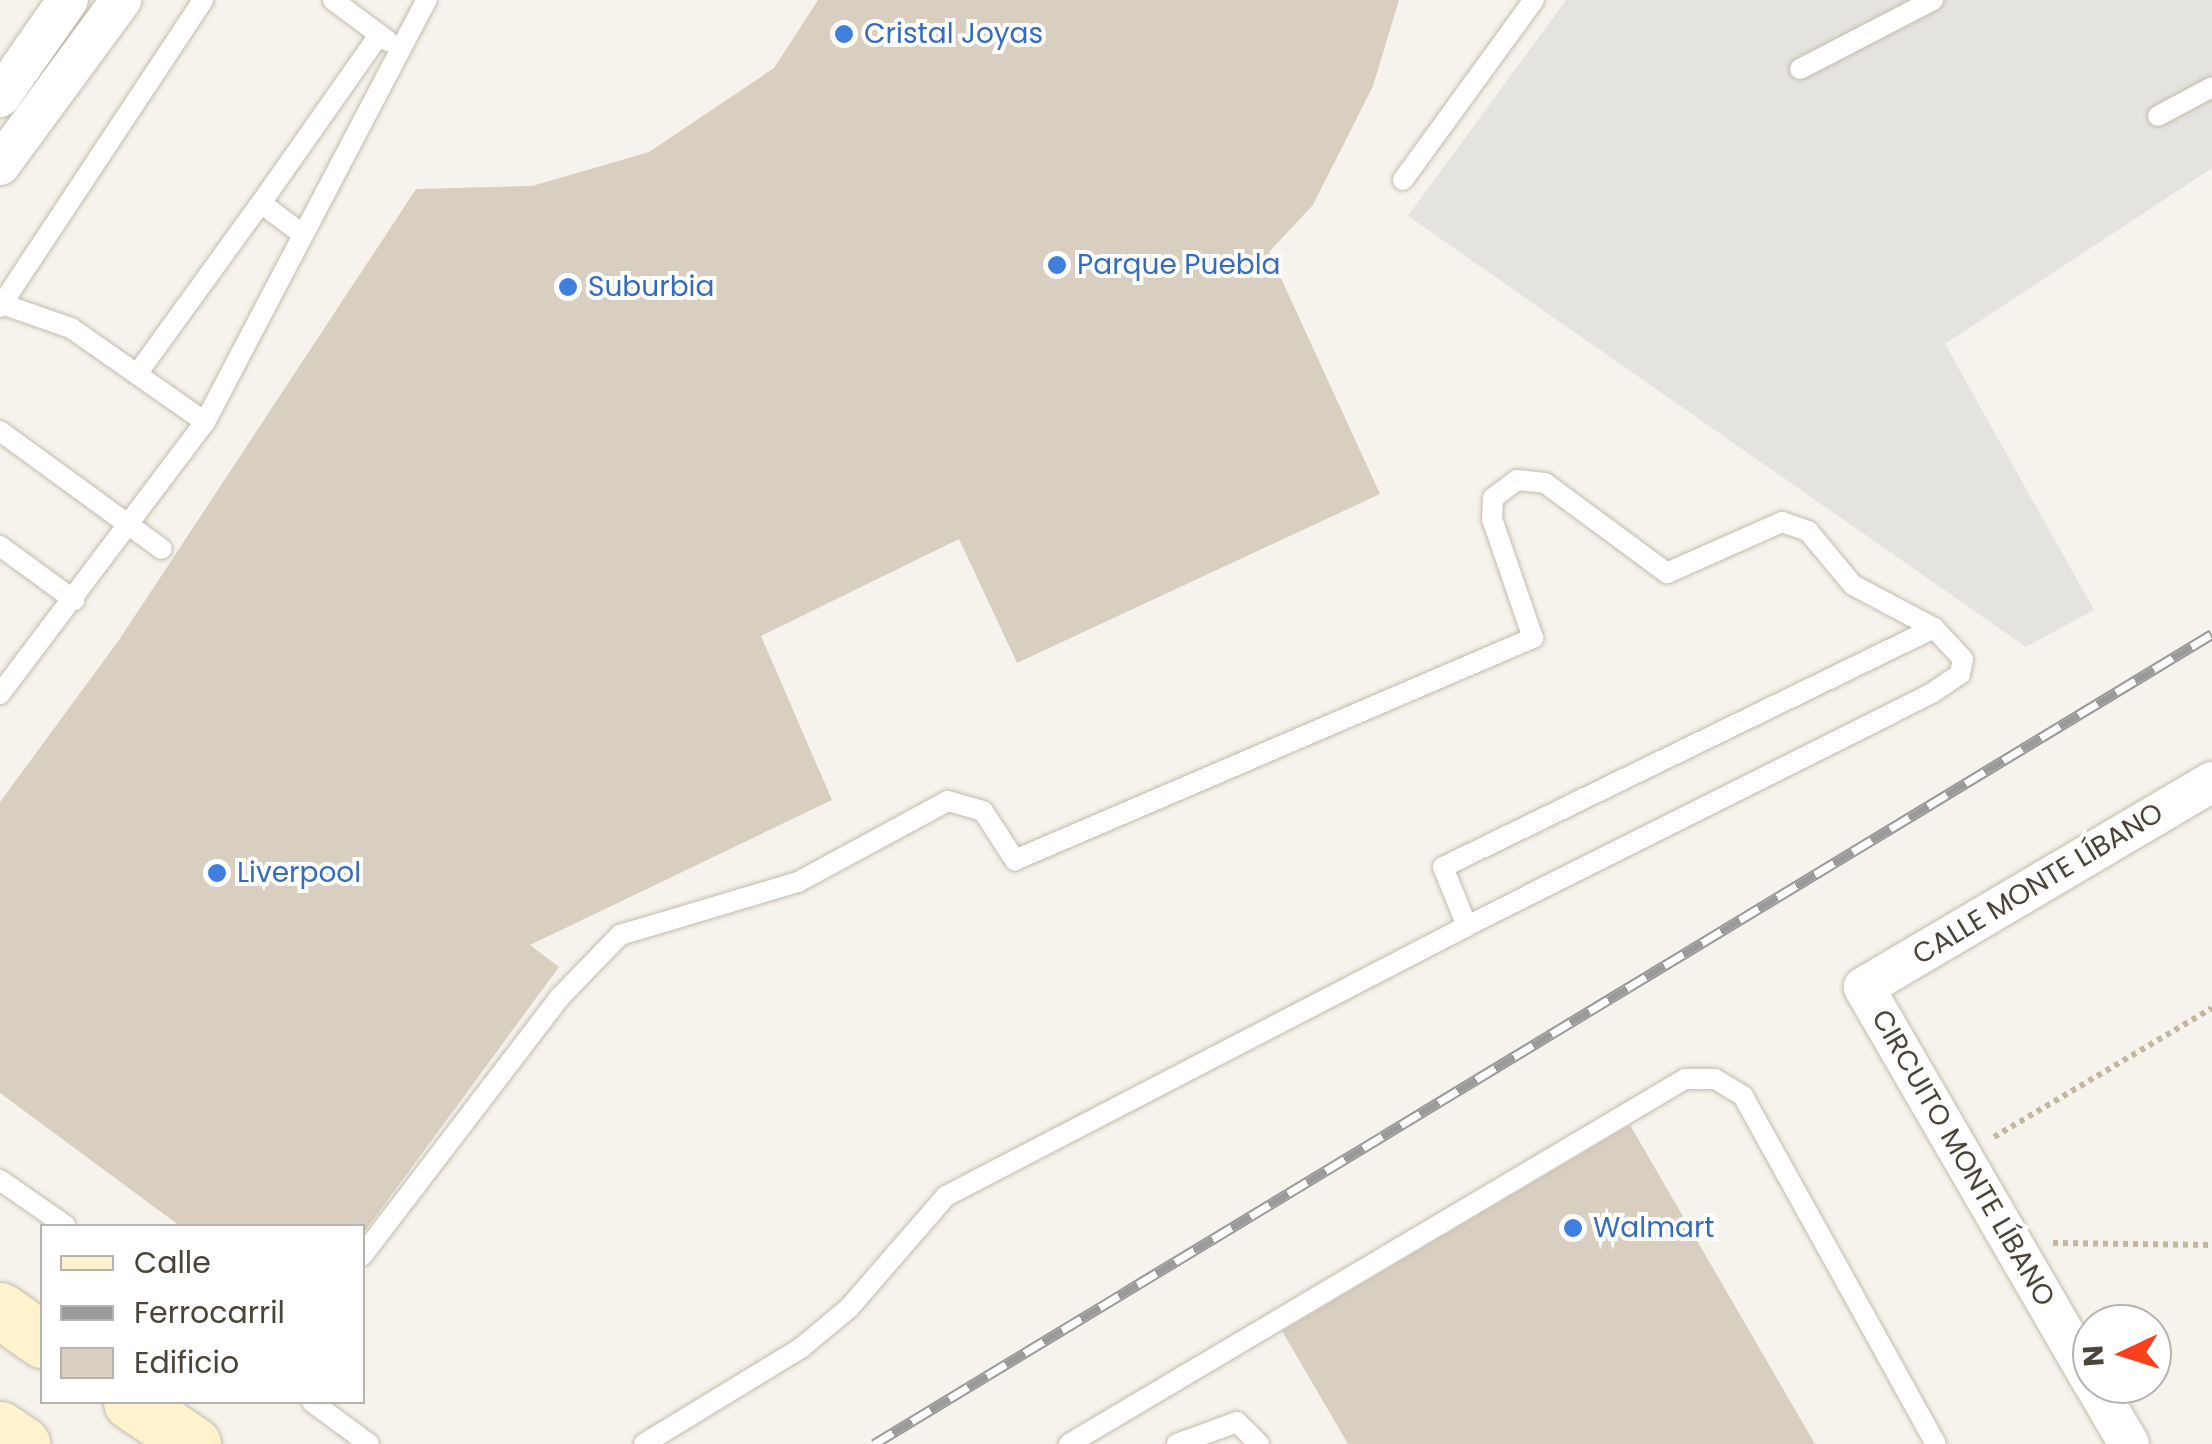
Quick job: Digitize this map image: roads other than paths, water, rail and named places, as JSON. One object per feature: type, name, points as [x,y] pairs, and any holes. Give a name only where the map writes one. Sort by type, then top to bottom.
[{"type":"main road","points":[[0,1310],[40,1339]]},
{"type":"main road","points":[[0,1428],[22,1444]]},
{"type":"street","points":[[0,97],[68,0]]},
{"type":"street","points":[[0,165],[122,0]]},
{"type":"street","name":"CALLE MONTE LÍBANO","points":[[1864,987],[2212,782]]},
{"type":"street","name":"CIRCUITO MONTE LÍBANO","points":[[1864,987],[2072,1346]]},
{"type":"street","name":"CIRCUITO MONTE LÍBANO","points":[[2106,1404],[2129,1444]]},
{"type":"lane","points":[[204,0],[1,306],[71,328],[204,422]]},
{"type":"lane","points":[[334,0],[398,48]]},
{"type":"lane","points":[[0,694],[132,524],[204,422],[398,48],[427,0]]},
{"type":"lane","points":[[1404,180],[1534,0]]},
{"type":"lane","points":[[1800,69],[1933,0]]},
{"type":"lane","points":[[137,374],[380,34]]},
{"type":"lane","points":[[2158,116],[2212,87]]},
{"type":"lane","points":[[261,203],[302,234]]},
{"type":"lane","points":[[0,431],[162,549]]},
{"type":"lane","points":[[365,1252],[559,998],[620,935],[798,882],[948,800],[983,811],[1015,860],[1533,638],[1492,519],[1494,498],[1517,480],[1545,483],[1667,573],[1782,522],[1808,531],[1853,585],[1934,628],[1963,659],[1960,674],[1932,692],[1467,926],[946,1196],[813,1338],[644,1444]]},
{"type":"lane","points":[[0,546],[74,600]]},
{"type":"lane","points":[[1467,926],[1444,867],[1934,628]]},
{"type":"lane","points":[[1069,1444],[1685,1079],[1715,1079],[1743,1096],[1936,1444]]},
{"type":"lane","points":[[0,1180],[63,1224]]},
{"type":"lane","points":[[315,1404],[369,1444]]},
{"type":"lane","points":[[1177,1444],[1237,1422],[1259,1444]]},
{"type":"railway","points":[[874,1444],[2212,634]]},
{"type":"place","name":"Cristal Joyas","points":[[844,34]]},
{"type":"place","name":"Parque Puebla","points":[[1057,265]]},
{"type":"place","name":"Suburbia","points":[[568,287]]},
{"type":"place","name":"Liverpool","points":[[217,873]]},
{"type":"place","name":"Walmart","points":[[1573,1228]]}]
